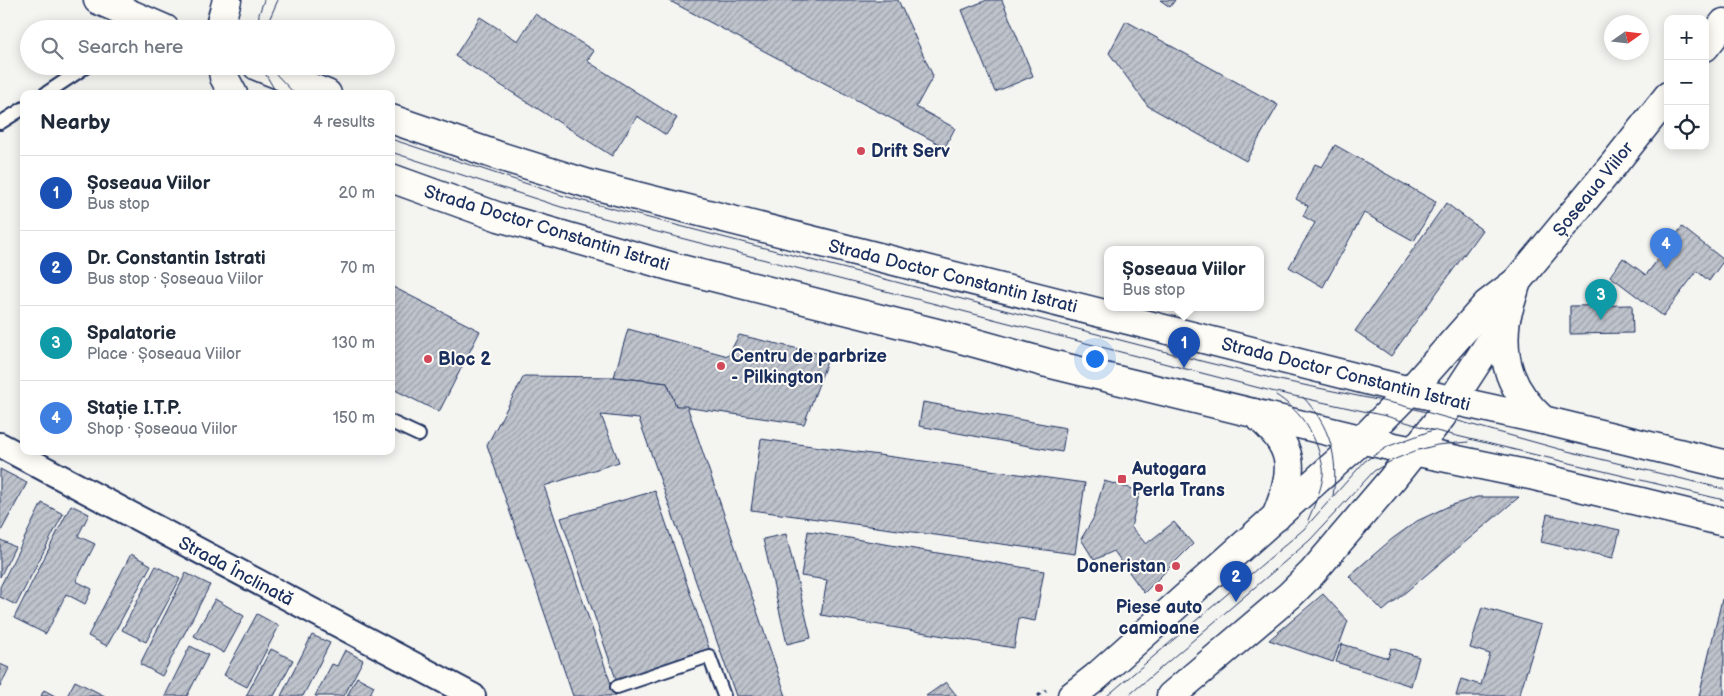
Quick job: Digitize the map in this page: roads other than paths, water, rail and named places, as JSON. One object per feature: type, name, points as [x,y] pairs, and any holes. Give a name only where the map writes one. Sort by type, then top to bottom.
[{"type":"main road","points":[[98,0],[128,20]]},
{"type":"main road","points":[[222,20],[227,0]]},
{"type":"main road","points":[[1709,43],[1724,23]]},
{"type":"main road","points":[[224,75],[231,90]]},
{"type":"main road","points":[[280,75],[317,90]]},
{"type":"main road","name":"Șoseaua Viilor","points":[[1072,696],[1096,677],[1363,439],[1410,391],[1487,304],[1517,282],[1664,101]]},
{"type":"main road","name":"Strada Doctor Constantin Istrati","points":[[395,120],[496,156],[589,184],[1410,391],[1543,420],[1724,464]]},
{"type":"main road","name":"Strada Doctor Constantin Istrati","points":[[395,179],[499,217],[673,267],[961,339],[1047,363],[1415,451],[1530,474],[1724,522]]},
{"type":"main road","name":"Șoseaua Viilor","points":[[1171,696],[1290,595],[1337,544],[1415,451],[1452,401],[1506,318],[1517,282]]},
{"type":"main road","points":[[1506,318],[1504,337],[1509,371],[1527,404],[1543,420]]},
{"type":"main road","points":[[1253,412],[1274,430],[1286,451],[1289,462],[1288,483],[1276,517]]},
{"type":"street","name":"Strada Înclinată","points":[[0,445],[473,696]]},
{"type":"lane","points":[[51,90],[74,75]]},
{"type":"lane","points":[[0,124],[20,111]]},
{"type":"lane","points":[[395,424],[419,435]]},
{"type":"lane","points":[[617,687],[709,656],[724,696]]},
{"type":"tram line","points":[[259,20],[264,0]]},
{"type":"tram line","points":[[269,20],[278,0]]},
{"type":"tram line","points":[[266,75],[275,90]]},
{"type":"tram line","points":[[277,75],[291,90]]},
{"type":"tram line","points":[[395,140],[564,196],[1205,362],[1279,380],[1397,404],[1559,449],[1724,489]]},
{"type":"tram line","points":[[395,153],[561,207],[1271,391],[1386,416],[1432,430],[1724,500]]},
{"type":"tram line","points":[[1276,395],[1304,421],[1314,438],[1321,461],[1323,471],[1322,482],[1308,520]]},
{"type":"tram line","points":[[1303,397],[1320,419],[1330,443],[1335,468],[1333,496]]},
{"type":"tram line","points":[[1107,696],[1304,529],[1365,461],[1389,446],[1433,430]]},
{"type":"tram line","points":[[1128,696],[1310,540],[1374,471],[1393,460],[1415,451],[1437,445],[1468,442]]},
{"type":"place","name":"Drift Serv","points":[[861,151]]},
{"type":"place","name":"Stație I.T.P.","points":[[1666,269]]},
{"type":"place","name":"Spalatorie","points":[[1601,320]]},
{"type":"place","name":"Bloc 2","points":[[428,359]]},
{"type":"place","name":"Centru de parbrize - Pilkington","points":[[721,366]]},
{"type":"place","name":"Șoseaua Viilor","points":[[1184,368]]},
{"type":"place","name":"Autogara Perla Trans","points":[[1122,479]]},
{"type":"place","name":"Doneristan","points":[[1176,566]]},
{"type":"place","name":"Piese auto camioane","points":[[1159,588]]},
{"type":"place","name":"Dr. Constantin Istrati","points":[[1236,602]]}]
